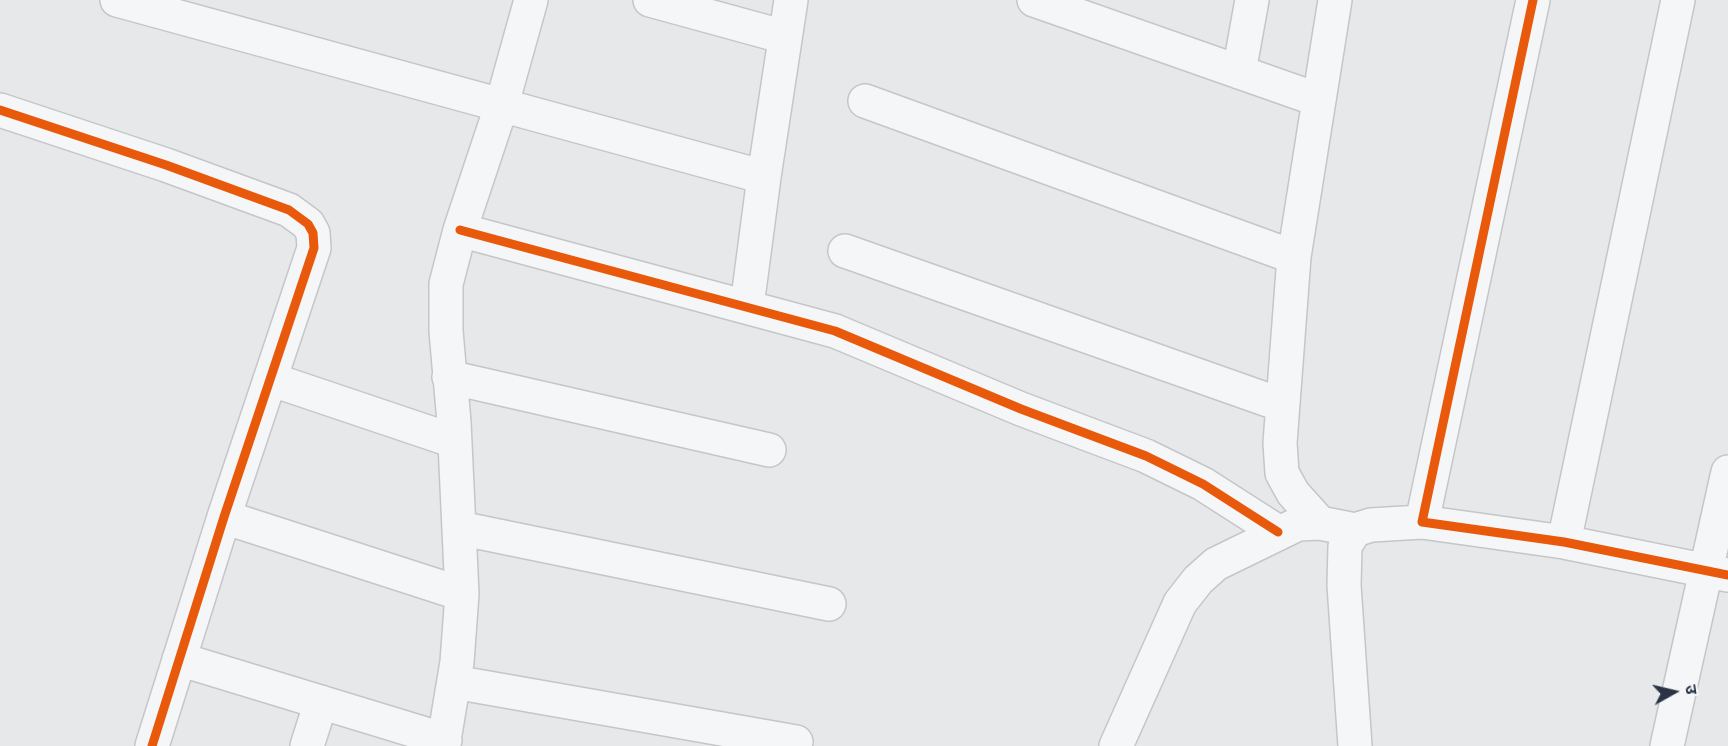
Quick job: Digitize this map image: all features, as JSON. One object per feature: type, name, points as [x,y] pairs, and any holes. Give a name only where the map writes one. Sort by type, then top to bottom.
[{"type":"street","points":[[117,0],[764,177]]},
{"type":"street","points":[[179,658],[444,743],[454,681],[462,594],[446,332],[446,284],[460,230],[502,104],[531,0]]},
{"type":"street","points":[[650,0],[785,37]]},
{"type":"street","points":[[747,306],[791,0]]},
{"type":"street","points":[[1034,0],[1097,11],[1239,72],[1319,100]]},
{"type":"street","points":[[1239,72],[1252,0]]},
{"type":"street","points":[[1320,523],[1293,493],[1282,473],[1280,443],[1294,257],[1335,0]]},
{"type":"street","points":[[1422,522],[1533,0]]},
{"type":"street","points":[[1564,542],[1678,0]]},
{"type":"street","points":[[865,101],[1294,257]]},
{"type":"street","points":[[0,110],[166,165],[289,210],[308,224],[313,233],[314,248],[224,517],[152,746]]},
{"type":"street","points":[[460,230],[747,306],[835,332],[1021,410],[1146,456],[1203,484],[1278,532]]},
{"type":"street","points":[[845,251],[1282,405]]},
{"type":"street","points":[[449,377],[769,450]]},
{"type":"street","points":[[270,379],[454,441]]},
{"type":"street","points":[[1667,746],[1718,572],[1728,472]]},
{"type":"street","points":[[224,517],[462,594]]},
{"type":"street","points":[[1116,746],[1180,603],[1198,580],[1216,564],[1298,524],[1320,523],[1355,530],[1371,525],[1422,522],[1564,542],[1718,572]]},
{"type":"street","points":[[459,528],[829,604]]},
{"type":"street","points":[[1355,530],[1345,546],[1344,585],[1355,746]]},
{"type":"street","points":[[454,681],[796,742]]},
{"type":"street","points":[[307,746],[321,702]]},
{"type":"cycle path","points":[[1533,0],[1422,522],[1564,542],[1728,575]]},
{"type":"cycle path","points":[[0,110],[166,165],[289,210],[308,224],[313,233],[314,248],[224,517],[152,746]]},
{"type":"cycle path","points":[[460,230],[835,331],[1021,409],[1146,456],[1203,484],[1278,532]]}]
